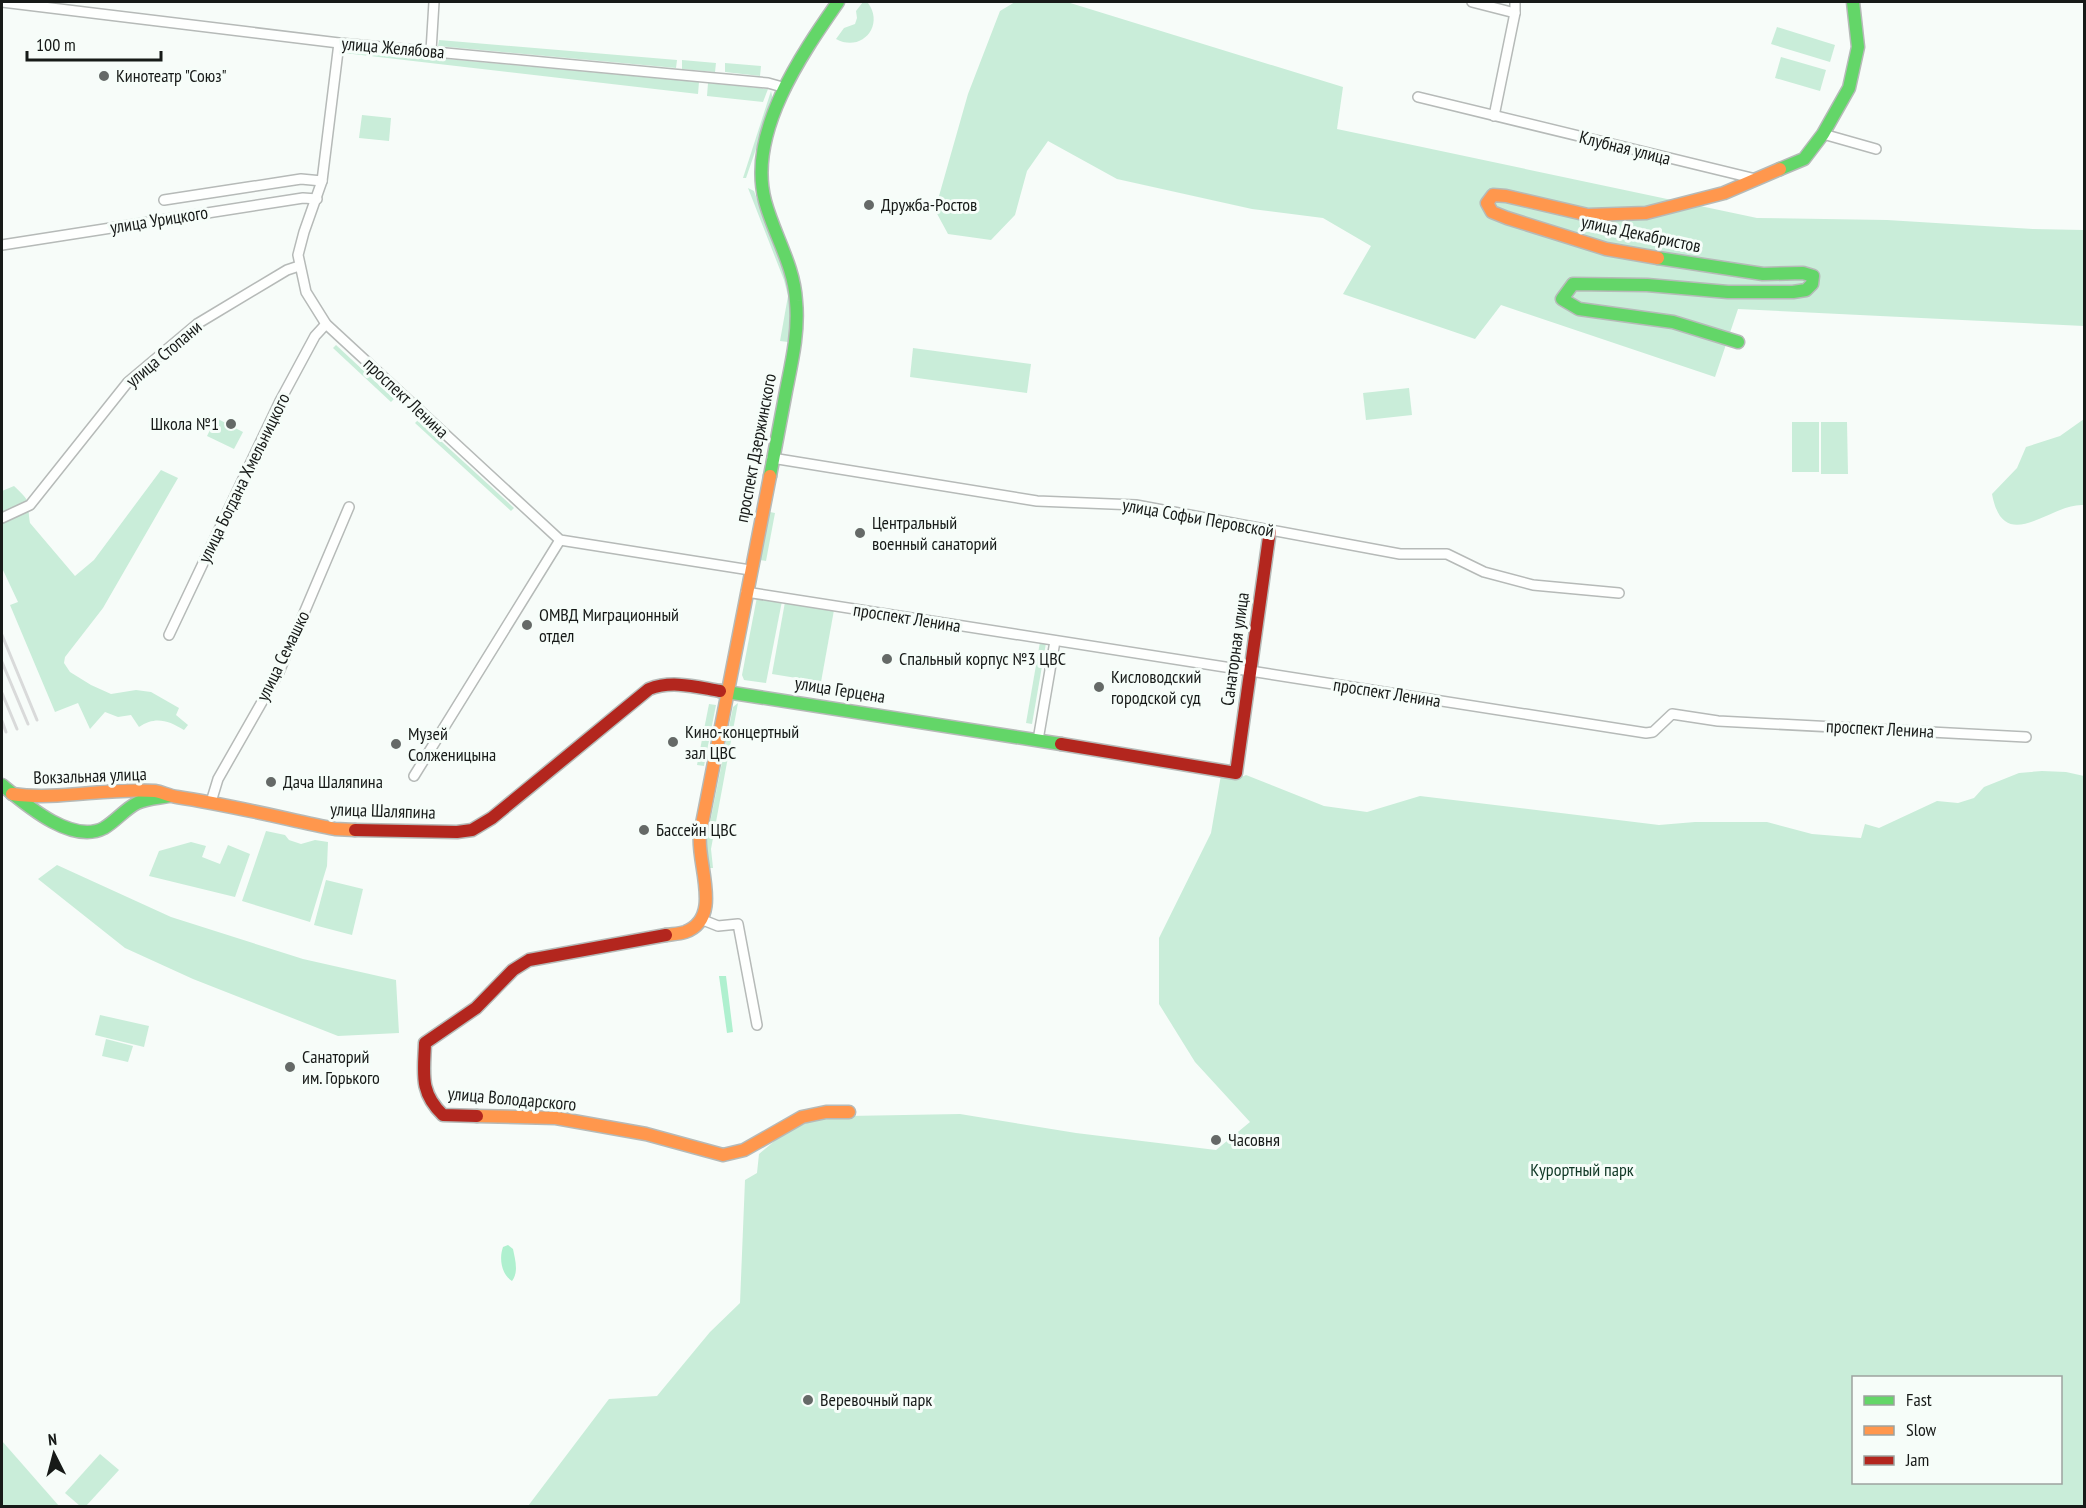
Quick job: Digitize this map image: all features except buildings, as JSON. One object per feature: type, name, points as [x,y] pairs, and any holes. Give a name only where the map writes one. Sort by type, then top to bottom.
[{"type":"street","name":"улица Желябова","points":[[2,2],[339,43],[768,83],[786,87]]},
{"type":"street","points":[[431,51],[434,2]]},
{"type":"street","name":"проспект Дзержинского","points":[[703,920],[706,910],[699,848],[701,829],[796,340],[797,301],[789,266],[766,207],[760,181],[760,168],[765,141],[786,87],[810,40],[838,2]]},
{"type":"street","points":[[1472,2],[1515,13]]},
{"type":"street","points":[[1494,116],[1515,13],[1515,2]]},
{"type":"street","name":"улица Декабристов","points":[[1738,342],[1673,322],[1579,309],[1562,299],[1573,284],[1647,285],[1728,292],[1793,292],[1806,290],[1812,284],[1813,276],[1803,273],[1763,274],[1720,269],[1606,249],[1507,218],[1492,212],[1487,203],[1493,195],[1588,215],[1636,214],[1724,193],[1804,159],[1823,134],[1849,88],[1858,47],[1853,2]]},
{"type":"street","name":"проспект Ленина","points":[[339,43],[322,181],[300,246],[299,266],[306,292],[326,324],[560,540]]},
{"type":"street","name":"Клубная улица","points":[[1418,97],[1756,179]]},
{"type":"street","points":[[1823,134],[1876,149]]},
{"type":"street","name":"улица Урицкого","points":[[165,200],[301,179],[322,181]]},
{"type":"street","name":"улица Урицкого","points":[[2,245],[303,198],[317,199]]},
{"type":"street","name":"улица Стопани","points":[[2,518],[30,505],[128,382],[197,324],[287,270],[299,266]]},
{"type":"street","name":"улица Богдана Хмельницкого","points":[[169,635],[280,401],[315,336],[326,324]]},
{"type":"street","name":"улица Софьи Перовской","points":[[772,458],[1037,501],[1136,505],[1400,554],[1447,554],[1484,573],[1533,585],[1619,593]]},
{"type":"street","name":"улица Семашко","points":[[211,802],[218,778],[279,672],[349,507]]},
{"type":"street","name":"Санаторная улица","points":[[1236,773],[1270,530]]},
{"type":"street","points":[[414,776],[560,540],[750,570]]},
{"type":"street","name":"проспект Ленина","points":[[746,592],[1646,733],[1653,732],[1672,714],[1719,721],[2025,737]]},
{"type":"street","points":[[1038,740],[1054,641]]},
{"type":"street","name":"улица Герцена","points":[[484,824],[649,689],[662,684],[727,691],[1236,773]]},
{"type":"street","name":"Вокзальная улица","points":[[2,785],[29,809],[67,827],[89,832],[98,831],[109,825],[140,802],[169,796]]},
{"type":"street","name":"Вокзальная улица","points":[[12,794],[33,797],[124,789],[158,791],[169,796],[211,802]]},
{"type":"street","name":"улица Шаляпина","points":[[211,802],[335,829],[457,832],[472,830],[484,824]]},
{"type":"street","points":[[703,920],[718,926],[738,924],[757,1025]]},
{"type":"street","name":"улица Володарского","points":[[703,920],[695,928],[685,932],[529,960],[518,965],[508,972],[476,1008],[425,1043],[424,1087],[432,1106],[443,1115],[556,1118],[646,1134],[723,1155],[744,1150],[802,1117],[826,1112],[849,1112]]},
{"type":"green space","points":[[863,2],[868,3],[873,12],[874,20],[868,35],[854,43],[836,39],[844,28],[855,24],[856,11]]},
{"type":"green space","points":[[1015,2],[1067,2],[1343,87],[1337,129],[1757,218],[1887,220],[2084,230],[2084,326],[1738,309],[1715,377],[1501,305],[1475,339],[1343,294],[1371,246],[1323,218],[1252,209],[1117,179],[1048,141],[1027,171],[1015,215],[991,240],[948,234],[935,210],[968,94],[1000,11]]},
{"type":"green space","points":[[1777,27],[1835,45],[1830,62],[1771,44]]},
{"type":"green space","points":[[439,40],[677,60],[676,68],[438,46]]},
{"type":"green space","points":[[348,50],[699,82],[698,94],[344,53]]},
{"type":"green space","points":[[1781,57],[1826,70],[1820,91],[1775,78]]},
{"type":"green space","points":[[682,60],[716,63],[715,72],[682,69]]},
{"type":"green space","points":[[725,63],[761,66],[760,76],[725,72]]},
{"type":"green space","points":[[708,83],[768,89],[763,102],[707,96]]},
{"type":"green space","points":[[771,91],[773,100],[746,178],[743,178]]},
{"type":"green space","points":[[362,115],[391,118],[389,141],[359,138]]},
{"type":"green space","points":[[748,188],[754,191],[792,296],[788,342],[780,341],[788,296],[784,280]]},
{"type":"green space","points":[[336,345],[394,399],[391,402],[333,348]]},
{"type":"green space","points":[[913,348],[1031,364],[1027,393],[910,377]]},
{"type":"green space","points":[[1409,388],[1412,415],[1366,420],[1363,393]]},
{"type":"green space","points":[[216,418],[243,432],[234,449],[207,436]]},
{"type":"green space","points":[[2084,419],[2084,505],[2071,506],[2018,525],[2007,522],[1998,513],[1992,494],[2017,468],[2026,447],[2060,436]]},
{"type":"green space","points":[[418,420],[514,508],[511,511],[415,423]]},
{"type":"green space","points":[[1792,422],[1819,422],[1819,472],[1792,472]]},
{"type":"green space","points":[[1821,422],[1847,422],[1848,474],[1821,474]]},
{"type":"green space","points":[[161,470],[178,478],[103,608],[65,657],[64,663],[70,672],[111,694],[136,690],[151,692],[179,708],[176,715],[188,725],[184,730],[167,722],[156,720],[139,727],[131,715],[118,717],[105,712],[90,729],[78,703],[55,712],[10,605],[18,602],[2,568],[2,491],[14,486],[24,496],[28,503],[30,523],[75,576],[94,560]]},
{"type":"green space","points":[[770,512],[775,513],[766,561],[760,560]]},
{"type":"green space","points":[[757,597],[782,601],[766,683],[744,680],[742,675]]},
{"type":"green space","points":[[785,602],[834,610],[821,682],[772,674]]},
{"type":"green space","points":[[1040,642],[1046,643],[1032,724],[1026,723]]},
{"type":"green space","points":[[738,703],[711,849],[713,868],[709,868],[705,848],[733,707]]},
{"type":"green space","points":[[709,704],[716,705],[704,766],[697,765]]},
{"type":"green space","name":"Курортный парк","points":[[2066,772],[2084,776],[2084,1506],[528,1506],[609,1399],[657,1396],[710,1332],[740,1303],[745,1180],[757,1173],[759,1154],[784,1133],[818,1118],[960,1114],[1076,1133],[1216,1150],[1250,1122],[1195,1062],[1159,1004],[1159,938],[1211,833],[1221,775],[1239,778],[1246,775],[1324,806],[1367,812],[1420,796],[1659,825],[1695,822],[1767,822],[1812,834],[1861,838],[1865,824],[1879,828],[1937,801],[1958,803],[1974,798],[1984,787],[2019,773]]},
{"type":"green space","points":[[266,831],[285,835],[289,840],[301,844],[315,840],[328,842],[327,866],[310,922],[242,901]]},
{"type":"green space","points":[[191,842],[206,846],[202,857],[220,864],[228,845],[250,854],[235,897],[149,876],[159,851]]},
{"type":"green space","points":[[57,865],[171,917],[303,959],[396,980],[399,1033],[338,1036],[193,979],[125,948],[38,879]]},
{"type":"green space","points":[[326,880],[363,889],[352,935],[314,925]]},
{"type":"green space","points":[[100,1015],[149,1026],[144,1047],[95,1035]]},
{"type":"green space","points":[[106,1039],[133,1046],[128,1062],[102,1056]]},
{"type":"green space","points":[[2,1441],[59,1506],[2,1506]]},
{"type":"green space","points":[[100,1454],[119,1470],[86,1506],[80,1506],[65,1493]]},
{"type":"shaded area","points":[[719,976],[726,976],[733,1032],[727,1033]]},
{"type":"shaded area","points":[[508,1245],[513,1249],[516,1270],[512,1281],[505,1274],[501,1261],[503,1247]]},
{"type":"railway","points":[[2,635],[37,720]]},
{"type":"railway","points":[[2,662],[28,724]]},
{"type":"railway","points":[[2,693],[17,729]]},
{"type":"railway","points":[[2,721],[6,732]]},
{"type":"traffic: fast","points":[[770,476],[793,357],[797,312],[792,275],[765,201],[761,175],[764,149],[770,122],[794,70],[838,2]]},
{"type":"traffic: fast","points":[[1780,169],[1804,159],[1823,134],[1849,88],[1858,47],[1853,2]]},
{"type":"traffic: fast","points":[[1658,258],[1763,274],[1803,273],[1813,276],[1812,284],[1806,290],[1793,292],[1728,292],[1647,285],[1573,284],[1562,299],[1579,309],[1673,322],[1738,342]]},
{"type":"traffic: fast","points":[[720,691],[1061,744]]},
{"type":"traffic: fast","points":[[2,785],[50,820],[64,827],[91,832],[104,828],[137,803],[169,796]]},
{"type":"traffic: slow","points":[[1658,258],[1606,249],[1507,218],[1492,212],[1487,203],[1493,195],[1588,215],[1646,213],[1724,193],[1780,169]]},
{"type":"traffic: slow","points":[[666,935],[685,932],[697,925],[703,915],[706,902],[700,834],[770,476]]},
{"type":"traffic: slow","points":[[12,794],[47,796],[137,790],[155,791],[335,829],[355,830]]},
{"type":"traffic: slow","points":[[477,1116],[556,1118],[646,1134],[723,1155],[744,1150],[802,1117],[826,1112],[849,1112]]},
{"type":"traffic: jam","points":[[1061,744],[1236,773],[1270,530]]},
{"type":"traffic: jam","points":[[355,830],[457,832],[472,830],[492,818],[649,689],[675,685],[720,691]]},
{"type":"traffic: jam","points":[[477,1116],[443,1115],[435,1107],[426,1090],[425,1043],[476,1008],[513,970],[529,960],[666,935]]},
{"type":"place","name":"Кинотеатр \"Союз\"","points":[[104,76]]},
{"type":"place","name":"Дружба-Ростов","points":[[869,205]]},
{"type":"place","name":"Школа №1","points":[[231,424]]},
{"type":"place","name":"Центральный военный санаторий","points":[[860,533]]},
{"type":"place","name":"ОМВД Миграционный отдел","points":[[527,625]]},
{"type":"place","name":"Спальный корпус №3 ЦВС","points":[[887,659]]},
{"type":"place","name":"Кисловодский городской суд","points":[[1099,687]]},
{"type":"place","name":"Кино-концертный зал ЦВС","points":[[673,742]]},
{"type":"place","name":"Музей Солженицына","points":[[396,744]]},
{"type":"place","name":"Дача Шаляпина","points":[[271,782]]},
{"type":"place","name":"Бассейн ЦВС","points":[[644,830]]},
{"type":"place","name":"Санаторий им. Горького","points":[[290,1067]]},
{"type":"place","name":"Часовня","points":[[1216,1140]]},
{"type":"place","name":"Веревочный парк","points":[[808,1400]]}]
